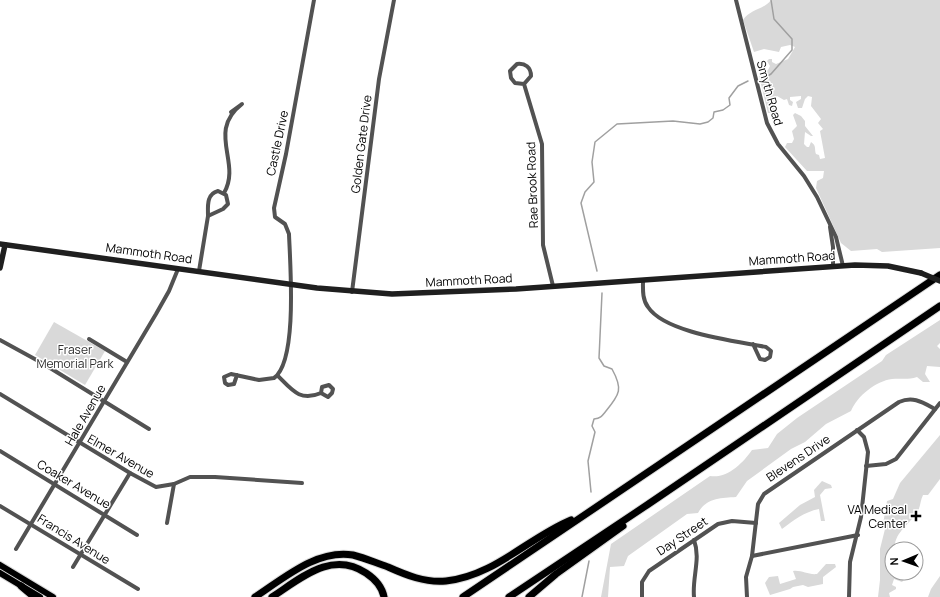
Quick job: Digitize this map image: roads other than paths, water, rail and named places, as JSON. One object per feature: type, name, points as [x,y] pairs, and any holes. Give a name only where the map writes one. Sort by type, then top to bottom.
[{"type":"highway","points":[[463,597],[940,275]]},
{"type":"highway","points":[[509,597],[940,306]]},
{"type":"highway","points":[[529,597],[556,574],[616,532],[647,505]]},
{"type":"highway","points":[[255,597],[314,560],[334,554],[352,555],[364,558],[405,575],[421,579],[446,581],[468,577],[492,566],[563,524],[586,514]]},
{"type":"highway","points":[[272,597],[307,574],[323,566],[335,563],[348,564],[360,569],[373,578],[382,590],[384,597]]},
{"type":"highway","points":[[21,586],[34,597]]},
{"type":"main road","name":"Mammoth Road","points":[[2,244],[352,292],[434,293],[843,266],[888,266],[921,273],[940,281]]},
{"type":"main road","points":[[0,268],[2,244]]},
{"type":"main road","points":[[0,564],[53,597]]},
{"type":"main road","points":[[0,573],[40,597]]},
{"type":"street","name":"Castle Drive","points":[[278,376],[283,364],[290,335],[290,284],[288,229],[285,224],[276,219],[274,211],[314,0]]},
{"type":"street","name":"Golden Gate Drive","points":[[352,292],[379,79],[394,0]]},
{"type":"street","name":"Smyth Road","points":[[736,0],[767,123],[778,144],[809,183],[836,237],[843,266]]},
{"type":"street","points":[[517,64],[524,64],[530,69],[531,76],[524,84],[518,84],[510,78],[510,71],[517,64]]},
{"type":"street","name":"Rae Brook Road","points":[[524,84],[542,144],[544,245],[553,286]]},
{"type":"street","points":[[224,193],[228,185],[229,171],[225,137],[226,123],[231,112]]},
{"type":"street","points":[[199,271],[208,216],[208,202],[212,194],[218,191],[224,193],[228,198],[227,206],[217,213],[208,216]]},
{"type":"street","name":"Smyth Road","points":[[829,223],[833,246],[832,267]]},
{"type":"street","name":"Hale Avenue","points":[[16,549],[56,484],[168,291],[178,268]]},
{"type":"street","points":[[643,280],[645,303],[654,314],[666,322],[710,336],[753,344],[768,347],[771,351],[770,357],[765,360],[760,359],[753,344]]},
{"type":"street","points":[[89,339],[127,362]]},
{"type":"street","points":[[0,340],[149,429]]},
{"type":"street","points":[[237,375],[266,380],[278,376],[291,389],[302,396],[310,397],[321,393]]},
{"type":"street","name":"Elmer Avenue","points":[[0,394],[130,473],[156,487],[174,484],[185,479],[196,477],[302,483]]},
{"type":"street","name":"Blevens Drive","points":[[747,597],[746,577],[752,556],[759,500],[767,491],[895,405],[907,399],[918,400],[936,409]]},
{"type":"street","points":[[866,466],[886,464],[896,459],[940,402]]},
{"type":"street","points":[[849,597],[850,562],[858,535],[868,447],[864,437],[857,430]]},
{"type":"street","name":"Coaker Avenue","points":[[0,451],[137,535]]},
{"type":"street","points":[[73,567],[130,473]]},
{"type":"street","points":[[167,523],[174,484]]},
{"type":"street","name":"Francis Avenue","points":[[0,506],[138,589]]},
{"type":"street","name":"Day Street","points":[[642,597],[642,582],[649,571],[694,540],[725,521],[756,523]]},
{"type":"street","points":[[752,556],[858,535]]},
{"type":"street","points":[[694,540],[698,558],[694,578],[694,597]]},
{"type":"waterway","points":[[764,78],[771,74],[792,50],[792,39],[774,19],[771,0]]},
{"type":"waterway","points":[[597,271],[581,203],[585,192],[594,182],[592,162],[595,142],[617,124],[673,121],[700,124],[708,122],[713,118],[714,112],[723,110],[730,105],[729,98],[738,86],[748,81]]},
{"type":"waterway","points":[[591,492],[588,461],[595,432],[592,426],[594,419],[602,415],[617,396],[619,387],[612,369],[604,366],[599,358],[602,293]]},
{"type":"waterway","points":[[582,597],[589,561]]},
{"type":"place","name":"VA Medical Center","points":[[916,516]]},
{"type":"park label","name":"Fraser Memorial Park","points":[[75,356]]}]
